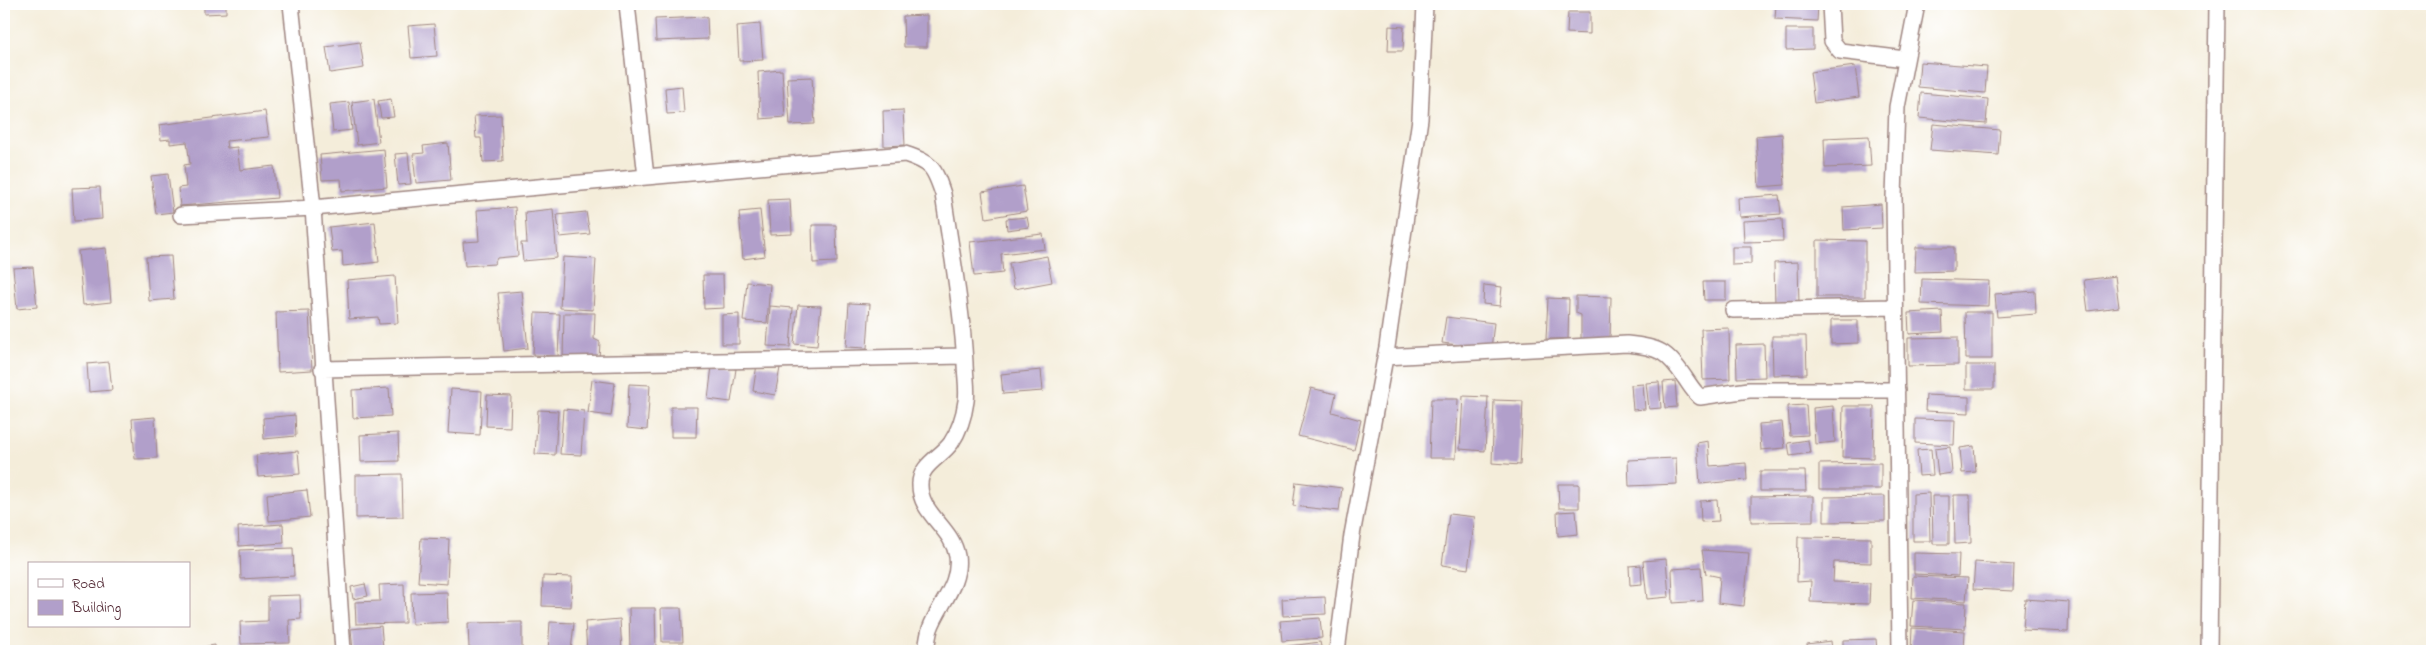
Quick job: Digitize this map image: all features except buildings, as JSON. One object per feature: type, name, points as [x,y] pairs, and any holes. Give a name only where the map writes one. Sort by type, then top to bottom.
[{"type":"street","points":[[291,4],[313,208],[322,370],[343,651]]},
{"type":"street","points":[[627,4],[646,177]]},
{"type":"street","points":[[1337,651],[1352,535],[1385,357],[1420,120],[1425,4]]},
{"type":"street","points":[[1830,4],[1832,41],[1840,51],[1905,59]]},
{"type":"street","points":[[1900,651],[1894,197],[1897,107],[1917,4]]},
{"type":"street","points":[[2209,651],[2217,4]]},
{"type":"street","points":[[181,215],[313,208],[905,154],[924,160],[935,172],[942,194],[964,356],[966,400],[959,429],[950,445],[922,472],[920,483],[921,497],[927,510],[941,523],[952,539],[957,555],[958,573],[930,629],[926,651]]},
{"type":"street","points":[[1732,310],[1895,307]]},
{"type":"street","points":[[1385,357],[1627,344],[1648,346],[1670,357],[1694,392],[1700,397],[1749,390],[1897,390]]},
{"type":"street","points":[[322,370],[964,356]]}]
